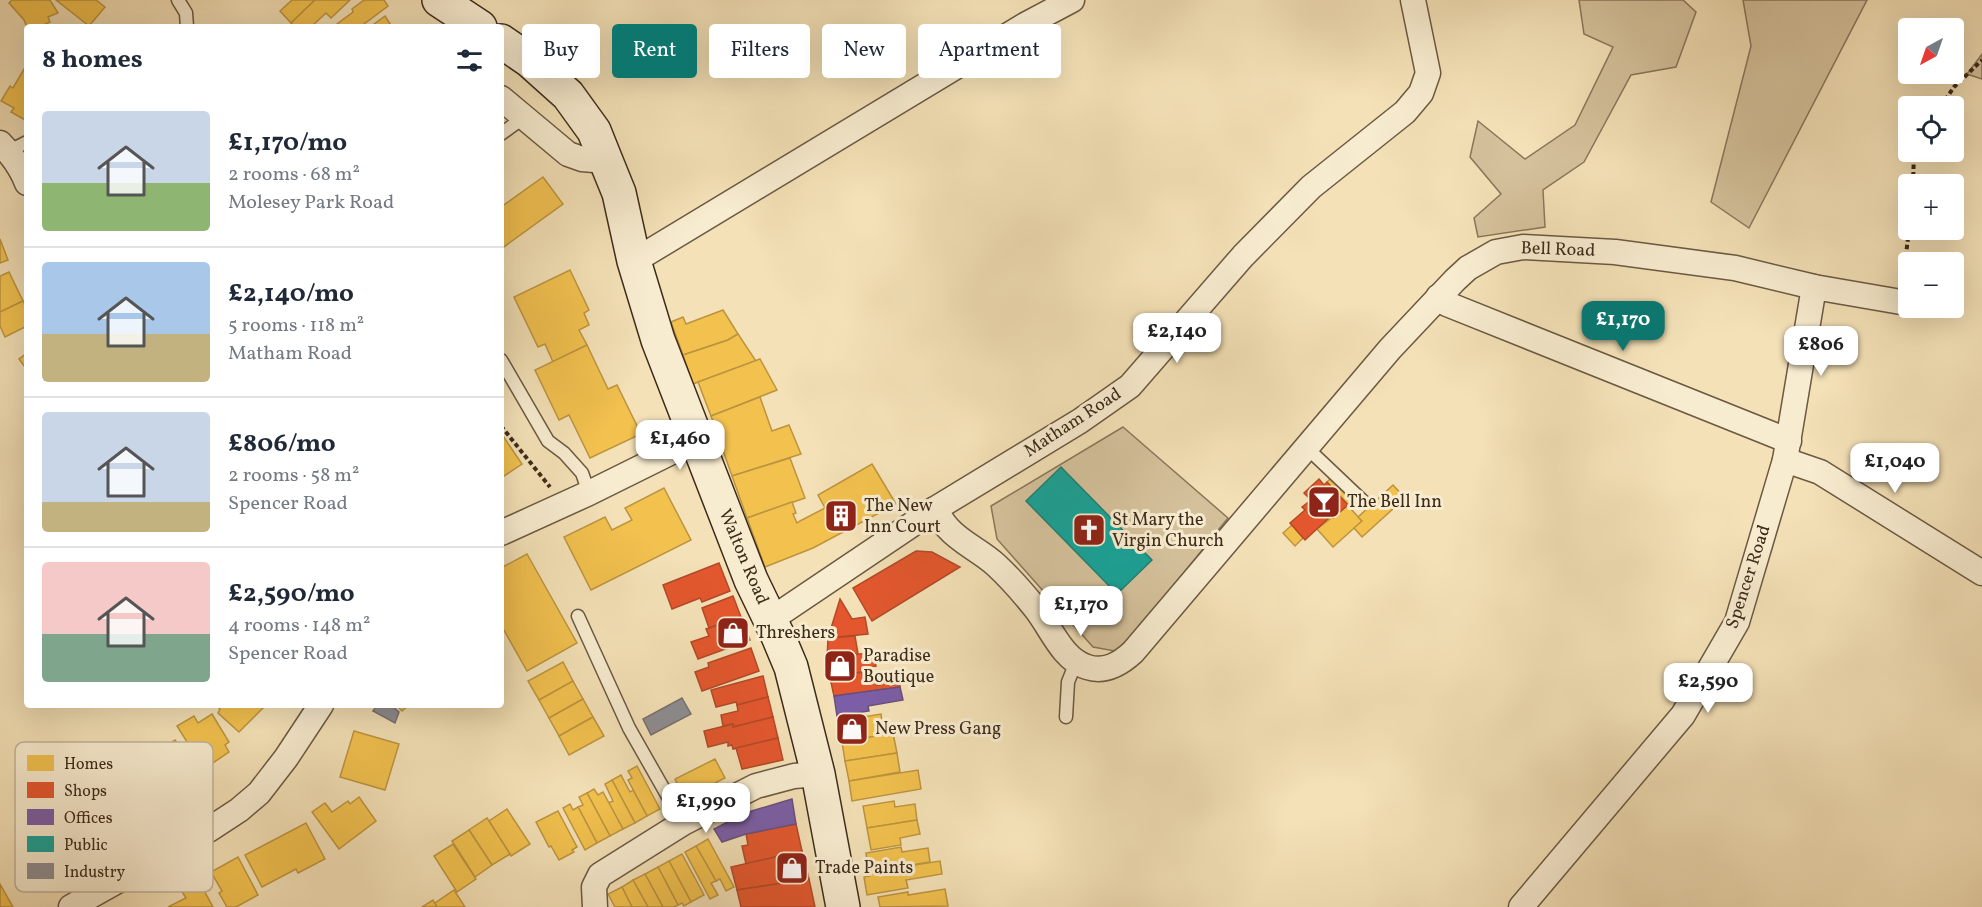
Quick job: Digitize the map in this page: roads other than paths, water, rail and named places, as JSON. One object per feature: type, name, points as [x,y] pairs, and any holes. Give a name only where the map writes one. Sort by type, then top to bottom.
[{"type":"main road","points":[[439,0],[475,24]]},
{"type":"main road","name":"Walton Road","points":[[504,43],[530,61],[568,95],[594,130],[619,194],[634,261],[658,340],[751,580],[791,667],[818,774],[843,907]]},
{"type":"street","points":[[634,261],[1025,25],[1072,0]]},
{"type":"street","name":"Matham Road","points":[[770,620],[935,509],[1080,421],[1131,386],[1243,256],[1311,187],[1405,112],[1421,93],[1428,73],[1413,0]]},
{"type":"street","points":[[504,101],[568,154],[582,159],[606,161]]},
{"type":"street","points":[[16,145],[24,175]]},
{"type":"street","name":"Bell Road","points":[[1076,662],[1099,669],[1117,665],[1125,660],[1306,447],[1438,297],[1468,268],[1482,259],[1503,250],[1523,247],[1615,252],[1735,268],[1814,287],[1898,301]]},
{"type":"street","name":"Spencer Road","points":[[1521,907],[1683,715],[1737,622],[1787,451],[1814,287]]},
{"type":"street","points":[[1438,297],[1447,304],[1787,451],[1982,573]]},
{"type":"street","points":[[504,532],[696,440]]},
{"type":"street","points":[[935,509],[949,529],[995,564],[1037,610],[1065,651],[1076,662]]},
{"type":"street","points":[[213,827],[259,793],[286,758],[319,708]]},
{"type":"street","points":[[595,907],[594,887],[600,875],[683,823],[756,786],[794,776],[818,774]]},
{"type":"street","points":[[71,907],[98,892]]},
{"type":"lane","points":[[178,0],[186,13],[187,24]]},
{"type":"lane","points":[[504,132],[523,118]]},
{"type":"lane","points":[[504,365],[548,441],[564,453],[582,473],[589,493]]},
{"type":"lane","points":[[1306,447],[1364,502]]},
{"type":"lane","points":[[578,616],[629,728],[683,823]]},
{"type":"lane","points":[[1066,717],[1068,682],[1076,662]]},
{"type":"place","name":"The Bell Inn","points":[[1324,502]]},
{"type":"place","name":"The New Inn Court","points":[[841,516]]},
{"type":"place","name":"St Mary the Virgin Church","points":[[1089,530]]},
{"type":"place","name":"Threshers","points":[[733,633]]},
{"type":"place","name":"Paradise Boutique","points":[[840,666]]},
{"type":"place","name":"New Press Gang","points":[[852,729]]},
{"type":"place","name":"Trade Paints","points":[[792,868]]}]
